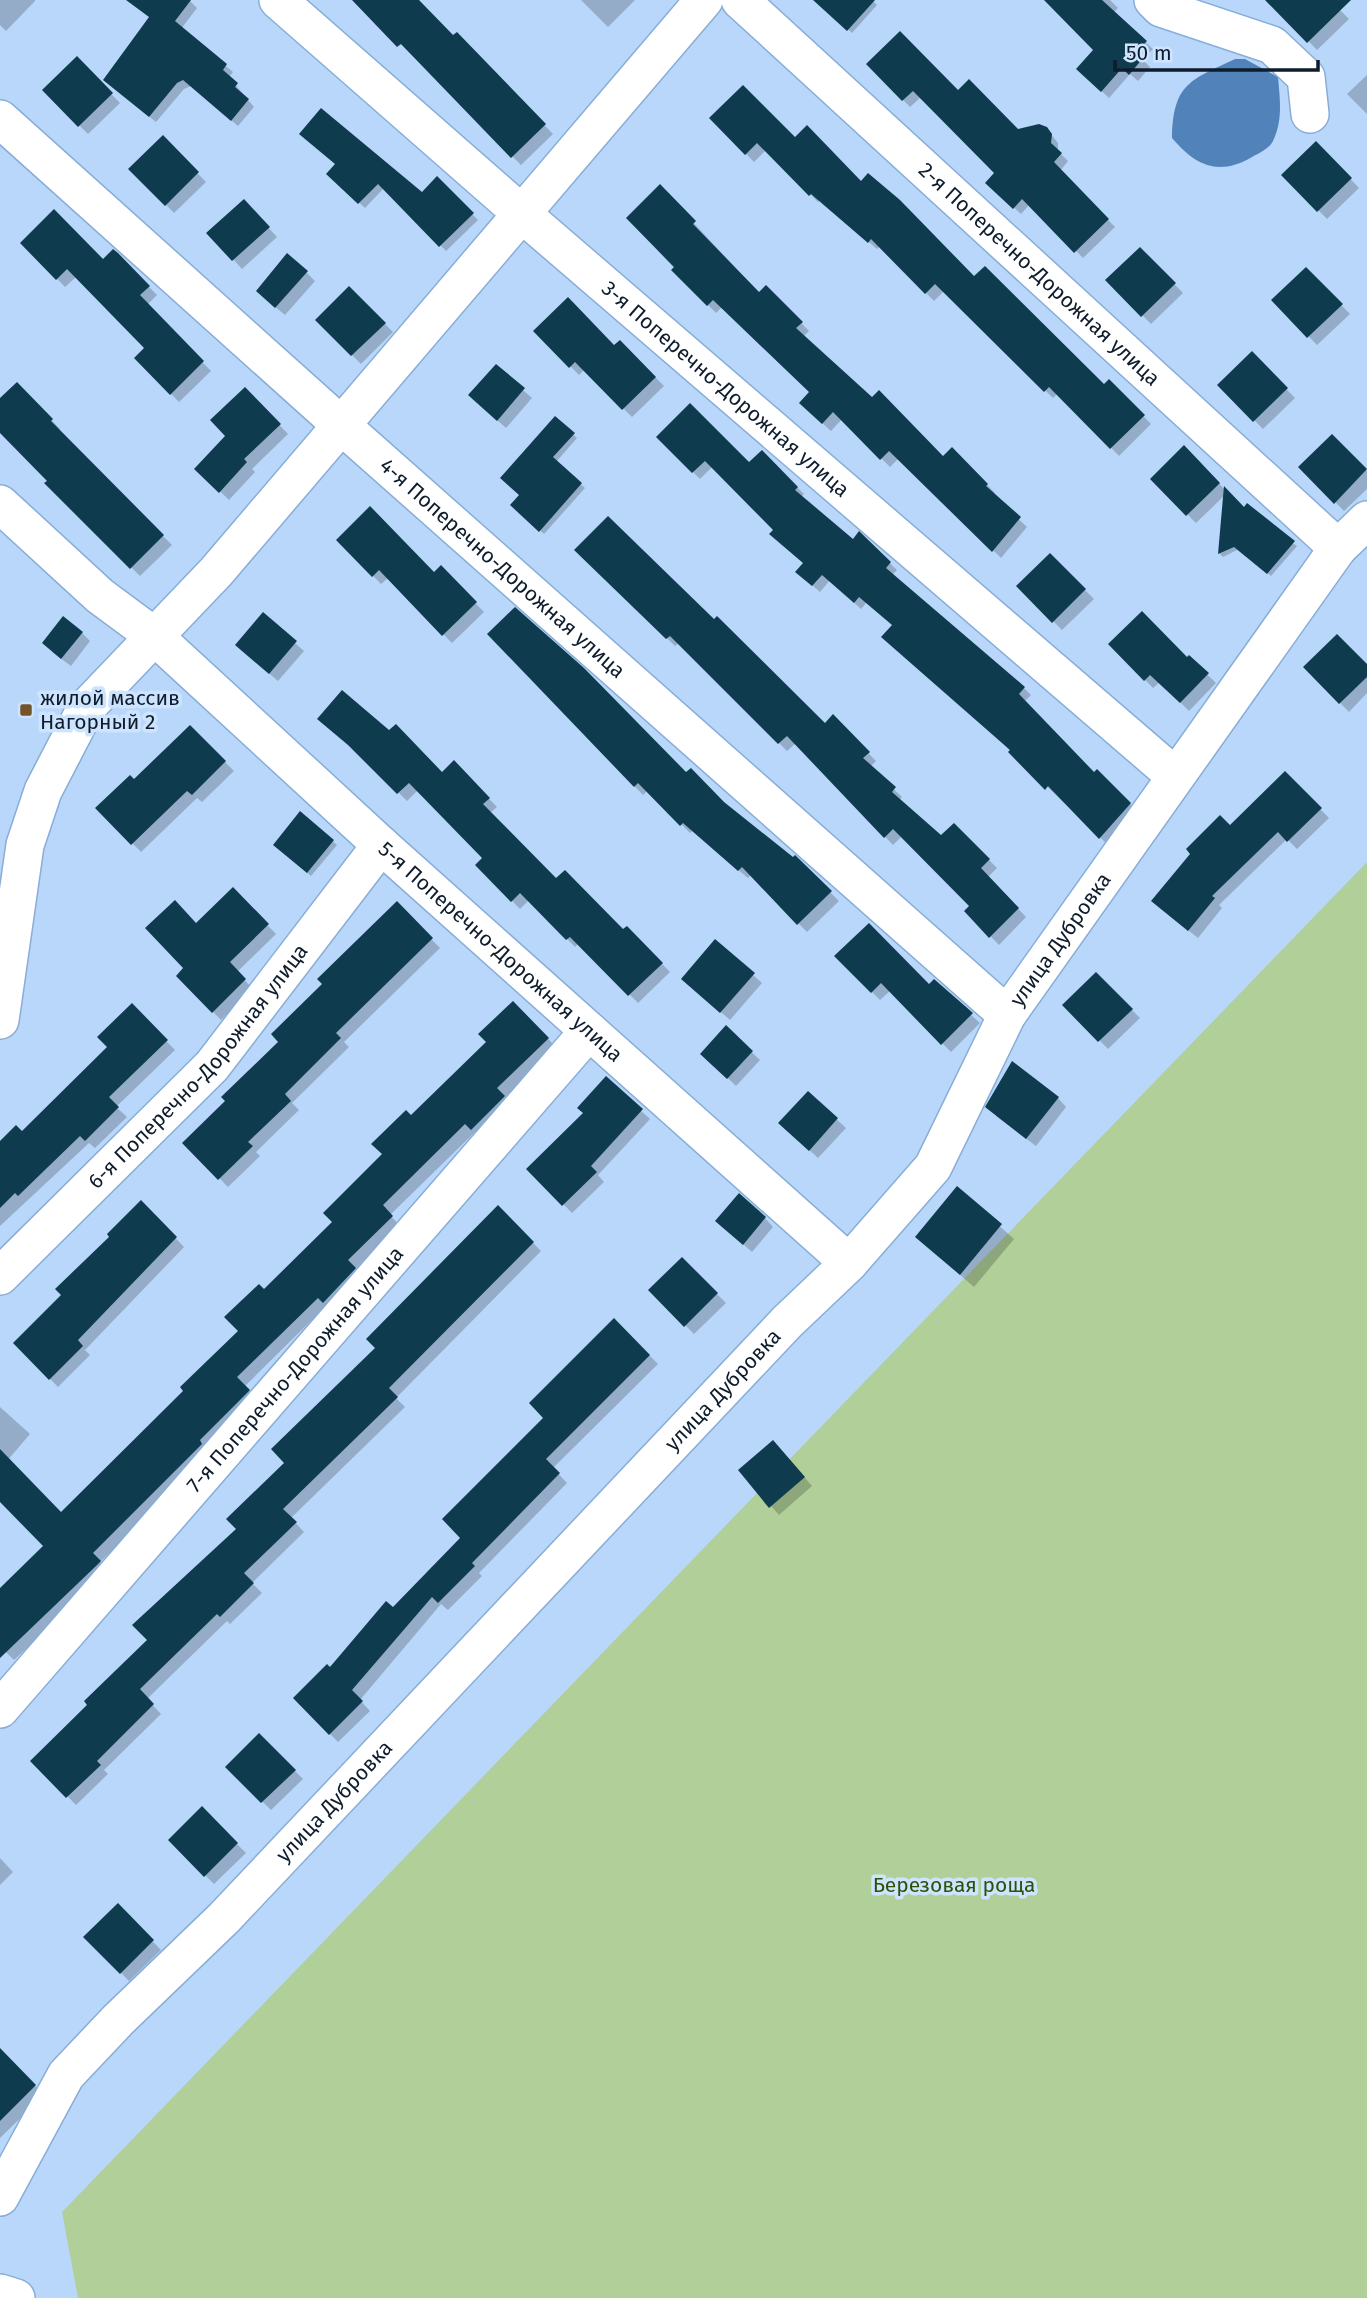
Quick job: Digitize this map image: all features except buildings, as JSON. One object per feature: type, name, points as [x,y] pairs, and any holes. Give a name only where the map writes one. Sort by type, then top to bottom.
[{"type":"street","name":"3-я Поперечно-Дорожная улица","points":[[278,0],[521,213],[1175,776]]},
{"type":"street","points":[[0,1020],[13,840],[43,791],[86,708],[216,572],[704,0]]},
{"type":"street","name":"2-я Поперечно-Дорожная улица","points":[[740,0],[1338,548]]},
{"type":"street","points":[[1153,0],[1161,8],[1272,45],[1306,77],[1310,114]]},
{"type":"street","name":"4-я Поперечно-Дорожная улица","points":[[0,119],[1007,1015]]},
{"type":"street","name":"5-я Поперечно-Дорожная улица","points":[[0,504],[100,596],[154,636],[381,845],[849,1263]]},
{"type":"street","name":"улица Дубровка","points":[[0,2197],[66,2075],[118,2020],[224,1918],[787,1322],[849,1263],[933,1167],[1007,1015],[1338,548],[1367,520]]},
{"type":"street","name":"6-я Поперечно-Дорожная улица","points":[[0,1276],[212,1066],[381,845]]},
{"type":"street","name":"7-я Поперечно-Дорожная улица","points":[[0,1709],[589,1031]]},
{"type":"street","points":[[0,2293],[16,2298]]},
{"type":"green space","name":"Березовая роща","points":[[1367,862],[1367,2298],[78,2298],[62,2212]]},
{"type":"water","points":[[1235,59],[1245,59],[1278,77],[1280,110],[1276,133],[1266,149],[1240,163],[1218,167],[1208,165],[1189,155],[1172,138],[1176,105],[1187,86],[1207,72]]},
{"type":"place","name":"жилой массив Нагорный 2","points":[[26,710]]}]
